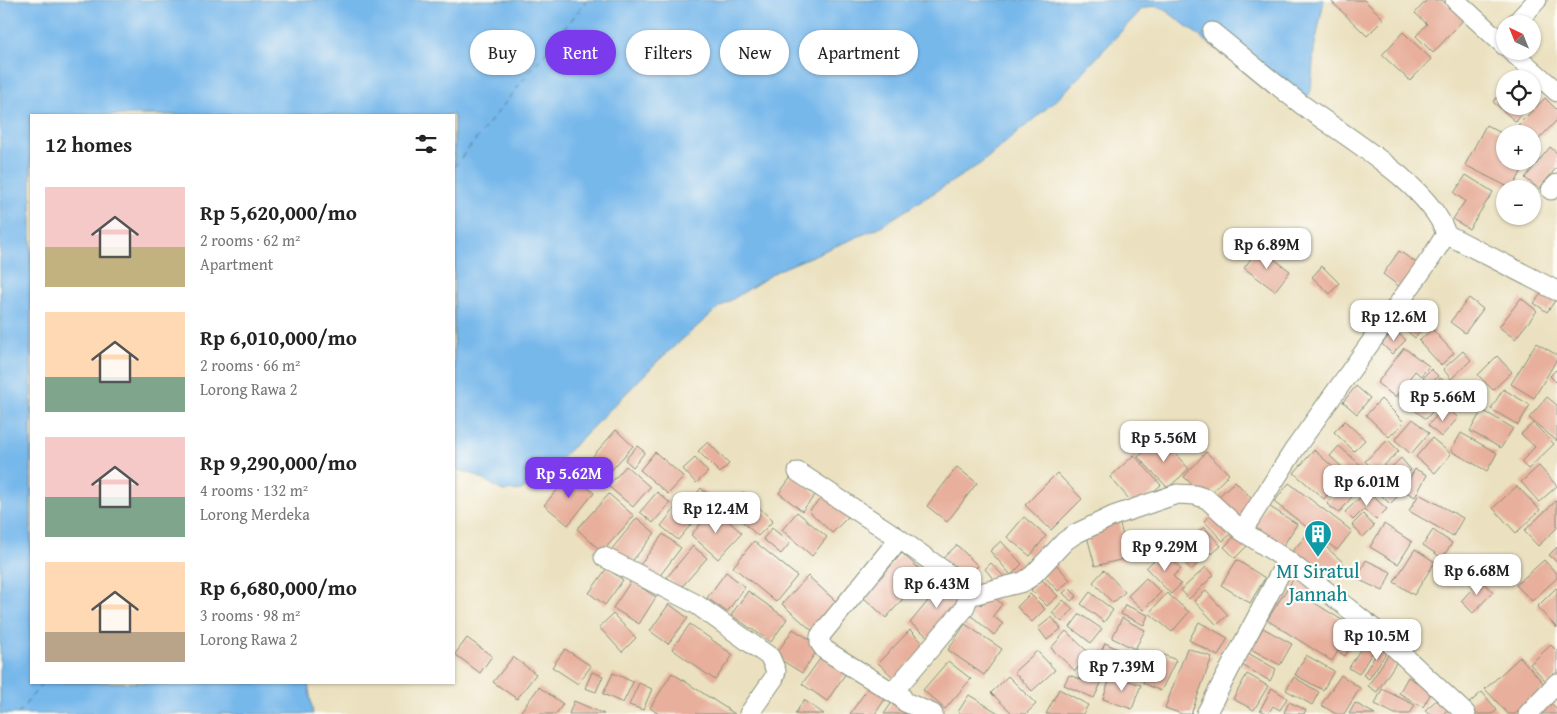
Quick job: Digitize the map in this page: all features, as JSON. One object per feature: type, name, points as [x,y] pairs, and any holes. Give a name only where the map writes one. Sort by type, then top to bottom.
[{"type":"street","points":[[1456,0],[1496,35]]},
{"type":"street","points":[[1523,15],[1537,0]]},
{"type":"street","points":[[1212,32],[1299,102],[1412,187],[1436,213],[1446,234],[1557,290]]},
{"type":"street","points":[[1523,60],[1557,92]]},
{"type":"street","points":[[1242,531],[1294,450],[1423,270],[1446,234]]},
{"type":"street","points":[[798,472],[960,582],[969,596]]},
{"type":"street","points":[[969,596],[1023,582],[1032,576],[1061,544],[1075,534],[1113,516],[1177,494],[1196,495],[1207,499],[1242,531],[1286,560],[1378,632],[1466,714]]},
{"type":"street","points":[[899,539],[820,636],[820,643],[825,650],[905,702],[934,714]]},
{"type":"street","points":[[604,557],[696,604],[770,657],[776,671],[774,678],[749,714]]},
{"type":"street","points":[[1206,714],[1286,560]]},
{"type":"street","points":[[900,697],[899,685],[964,609],[969,596]]},
{"type":"street","points":[[1528,714],[1557,683]]},
{"type":"water","points":[[0,0],[1324,0],[1314,50],[1311,90],[1306,101],[1291,106],[1164,9],[1153,6],[1142,9],[1060,97],[980,164],[876,229],[779,270],[717,309],[660,359],[540,480],[521,490],[503,491],[475,475],[455,468],[455,114],[30,114],[30,684],[308,684],[313,714],[0,714]]},
{"type":"building","points":[[1330,0],[1364,0],[1384,19],[1367,36]]},
{"type":"building","points":[[1427,0],[1442,0],[1464,19],[1433,53],[1416,36],[1427,24],[1415,13]]},
{"type":"building","points":[[1403,32],[1431,59],[1410,81],[1382,55]]},
{"type":"building","points":[[1545,98],[1557,110],[1557,120],[1541,137],[1541,125],[1518,125],[1528,115],[1541,115],[1541,102]]},
{"type":"building","points":[[1508,115],[1521,115],[1516,122]]},
{"type":"building","points":[[1486,125],[1496,130],[1496,170],[1522,170],[1517,180],[1496,181],[1465,165]]},
{"type":"building","points":[[1550,147],[1557,153],[1557,167],[1541,187],[1541,180],[1528,180],[1525,178],[1531,170],[1541,170],[1541,158]]},
{"type":"building","points":[[1466,175],[1493,192],[1469,229],[1453,219],[1465,201],[1454,193]]},
{"type":"building","points":[[1259,248],[1290,271],[1275,291],[1244,268]]},
{"type":"building","points":[[1399,251],[1421,266],[1404,290],[1383,274]]},
{"type":"building","points":[[1322,266],[1339,283],[1330,294],[1312,277]]},
{"type":"building","points":[[1546,287],[1557,298],[1547,312],[1534,303]]},
{"type":"building","points":[[1469,298],[1483,309],[1465,333],[1450,322]]},
{"type":"building","points":[[1521,298],[1537,311],[1515,339],[1499,327]]},
{"type":"building","points":[[1412,308],[1428,322],[1415,338],[1399,324]]},
{"type":"building","points":[[1432,329],[1454,353],[1441,365],[1419,341]]},
{"type":"building","points":[[1394,330],[1406,340],[1392,354],[1382,344]]},
{"type":"building","points":[[1536,343],[1557,355],[1557,359],[1534,398],[1511,384]]},
{"type":"building","points":[[1404,348],[1429,366],[1421,376],[1415,371],[1395,397],[1377,383]]},
{"type":"building","points":[[1463,351],[1471,360],[1451,379],[1443,369]]},
{"type":"building","points":[[1497,356],[1512,372],[1493,390],[1478,375]]},
{"type":"building","points":[[1431,369],[1438,376],[1431,384],[1423,377]]},
{"type":"building","points":[[1557,369],[1557,383],[1550,376]]},
{"type":"building","points":[[1440,378],[1451,386],[1444,395],[1433,387]]},
{"type":"building","points":[[1472,381],[1482,394],[1462,411],[1451,397]]},
{"type":"building","points":[[1410,383],[1420,392],[1409,405],[1399,397]]},
{"type":"building","points":[[1356,386],[1370,398],[1357,414],[1343,402]]},
{"type":"building","points":[[1503,389],[1530,405],[1518,425],[1491,409]]},
{"type":"building","points":[[1425,392],[1439,403],[1426,419],[1412,408]]},
{"type":"building","points":[[1547,397],[1557,405],[1557,441],[1529,418]]},
{"type":"building","points":[[1381,399],[1404,422],[1389,437],[1366,415]]},
{"type":"building","points":[[1446,406],[1458,418],[1441,437],[1428,425]]},
{"type":"building","points":[[1482,410],[1513,428],[1501,448],[1470,431]]},
{"type":"building","points":[[1413,419],[1429,433],[1411,454],[1395,440]]},
{"type":"building","points":[[1345,421],[1365,440],[1354,451],[1334,432]]},
{"type":"building","points":[[1533,423],[1554,444],[1528,469],[1521,462],[1535,447],[1521,434]]},
{"type":"building","points":[[616,430],[633,446],[600,483],[583,467]]},
{"type":"building","points":[[1461,433],[1497,453],[1487,471],[1451,451]]},
{"type":"building","points":[[1160,437],[1189,469],[1168,488],[1138,457]]},
{"type":"building","points":[[1432,438],[1451,454],[1435,473],[1416,457]]},
{"type":"building","points":[[1388,440],[1399,451],[1376,473],[1365,461]]},
{"type":"building","points":[[708,442],[729,464],[720,473],[698,451]]},
{"type":"building","points":[[637,446],[645,452],[633,467],[625,460]]},
{"type":"building","points":[[1339,446],[1363,467],[1354,478],[1330,456]]},
{"type":"building","points":[[1314,450],[1343,476],[1324,499],[1294,473]]},
{"type":"building","points":[[655,452],[684,477],[668,494],[640,470]]},
{"type":"building","points":[[1206,452],[1229,474],[1206,498],[1184,477]]},
{"type":"building","points":[[1134,455],[1161,485],[1136,507],[1110,477]]},
{"type":"building","points":[[695,458],[708,472],[696,483],[683,469]]},
{"type":"building","points":[[1401,458],[1411,470],[1395,485],[1384,474]]},
{"type":"building","points":[[626,466],[650,487],[633,507],[608,486]]},
{"type":"building","points":[[1539,466],[1557,486],[1539,502],[1521,482]]},
{"type":"building","points":[[957,467],[977,483],[947,522],[927,506]]},
{"type":"building","points":[[1415,469],[1427,475],[1415,497],[1403,490]]},
{"type":"building","points":[[1057,473],[1082,499],[1051,530],[1025,505]]},
{"type":"building","points":[[571,474],[594,493],[568,525],[544,505]]},
{"type":"building","points":[[792,476],[816,494],[802,511],[779,493]]},
{"type":"building","points":[[1347,478],[1359,488],[1339,513],[1327,504]]},
{"type":"building","points":[[1380,478],[1398,496],[1390,504],[1372,486]]},
{"type":"building","points":[[1235,481],[1256,503],[1235,523],[1214,501]]},
{"type":"building","points":[[1289,483],[1352,531],[1337,550],[1274,502]]},
{"type":"building","points":[[1517,486],[1540,510],[1516,533],[1493,508]]},
{"type":"building","points":[[701,488],[713,499],[698,516],[686,506]]},
{"type":"building","points":[[1367,491],[1387,509],[1376,520],[1364,509],[1353,520],[1345,512]]},
{"type":"building","points":[[657,492],[670,503],[653,523],[640,512]]},
{"type":"building","points":[[743,492],[773,521],[758,536],[728,508]]},
{"type":"building","points":[[609,494],[634,516],[602,552],[577,529]]},
{"type":"building","points":[[1419,494],[1463,518],[1453,536],[1409,511]]},
{"type":"building","points":[[824,495],[848,517],[832,533],[809,511]]},
{"type":"building","points":[[1557,500],[1557,528],[1538,546],[1524,531]]},
{"type":"building","points":[[1267,505],[1297,524],[1280,551],[1249,533]]},
{"type":"building","points":[[676,507],[694,521],[678,540],[661,526]]},
{"type":"building","points":[[714,509],[742,533],[718,559],[691,535]]},
{"type":"building","points":[[797,512],[827,537],[812,556],[782,530]]},
{"type":"building","points":[[1214,512],[1233,532],[1223,541],[1204,521]]},
{"type":"building","points":[[1363,514],[1374,526],[1363,537],[1352,525]]},
{"type":"building","points":[[1024,517],[1046,536],[1030,556],[1007,537]]},
{"type":"building","points":[[637,518],[655,533],[629,565],[611,550]]},
{"type":"building","points":[[1119,520],[1128,558],[1095,566],[1085,529]]},
{"type":"building","points":[[1384,524],[1412,542],[1398,564],[1370,547]]},
{"type":"building","points":[[1204,527],[1221,546],[1212,554],[1195,535]]},
{"type":"building","points":[[772,528],[790,543],[781,554],[763,539]]},
{"type":"building","points":[[1433,530],[1452,543],[1442,558],[1423,545]]},
{"type":"building","name":"MI Siratul Jannah","points":[[1309,532],[1344,563],[1326,583],[1291,553]]},
{"type":"building","points":[[1238,533],[1249,544],[1235,558],[1224,547]]},
{"type":"building","points":[[663,534],[681,548],[658,578],[640,565]]},
{"type":"building","points":[[1189,539],[1206,556],[1191,570],[1175,552]]},
{"type":"building","points":[[754,541],[797,576],[776,602],[733,567]]},
{"type":"building","points":[[1001,541],[1022,564],[1011,575],[990,551]]},
{"type":"building","points":[[957,545],[978,566],[963,581],[942,559]]},
{"type":"building","points":[[693,546],[707,558],[680,589],[667,577]]},
{"type":"building","points":[[1557,547],[1557,562],[1549,555]]},
{"type":"building","points":[[1415,549],[1435,562],[1414,595],[1394,582]]},
{"type":"building","points":[[1164,551],[1181,569],[1173,576],[1181,584],[1171,594],[1146,568]]},
{"type":"building","points":[[902,553],[925,574],[886,618],[863,597]]},
{"type":"building","points":[[1237,560],[1265,578],[1250,603],[1221,585]]},
{"type":"building","points":[[1366,560],[1391,572],[1383,591],[1357,579]]},
{"type":"building","points":[[1544,560],[1557,574],[1557,578],[1532,601],[1516,585]]},
{"type":"building","points":[[991,563],[1007,580],[1000,587],[985,569]]},
{"type":"building","points":[[1055,563],[1070,580],[1058,591],[1043,575]]},
{"type":"building","points":[[1206,567],[1214,575],[1189,599],[1181,590]]},
{"type":"building","points":[[607,568],[623,580],[605,605],[589,593]]},
{"type":"building","points":[[1104,570],[1125,592],[1113,603],[1093,582]]},
{"type":"building","points":[[726,572],[745,587],[727,612],[707,598]]},
{"type":"building","points":[[808,576],[842,607],[817,635],[782,604]]},
{"type":"building","points":[[1146,578],[1161,592],[1143,610],[1128,596]]},
{"type":"building","points":[[1294,578],[1315,591],[1310,600],[1353,627],[1351,630],[1358,635],[1345,656],[1338,651],[1332,661],[1267,620]]},
{"type":"building","points":[[945,580],[964,595],[930,638],[910,623]]},
{"type":"building","points":[[1042,580],[1058,596],[1047,606],[1031,590]]},
{"type":"building","points":[[1480,580],[1493,592],[1473,613],[1461,601]]},
{"type":"building","points":[[631,581],[656,597],[639,624],[613,608]]},
{"type":"building","points":[[1069,588],[1077,596],[1071,601],[1063,593]]},
{"type":"building","points":[[1557,589],[1557,628],[1537,607]]},
{"type":"building","points":[[748,591],[787,619],[771,642],[731,615]]},
{"type":"building","points":[[1206,591],[1228,615],[1217,625],[1194,601]]},
{"type":"building","points":[[1090,592],[1113,610],[1104,622],[1081,604]]},
{"type":"building","points":[[1167,593],[1189,612],[1172,632],[1149,613]]},
{"type":"building","points":[[990,594],[1002,604],[993,616],[1003,624],[994,635],[968,613],[977,602],[981,605]]},
{"type":"building","points":[[1030,594],[1045,609],[1032,622],[1017,607]]},
{"type":"building","points":[[1063,600],[1073,609],[1062,622],[1052,613]]},
{"type":"building","points":[[669,604],[688,618],[668,644],[650,631]]},
{"type":"building","points":[[1125,605],[1148,615],[1144,625],[1121,614]]},
{"type":"building","points":[[613,614],[636,638],[622,652],[599,627]]},
{"type":"building","points":[[1080,614],[1102,629],[1091,643],[1070,627]]},
{"type":"building","points":[[1052,617],[1061,629],[1047,640],[1038,628]]},
{"type":"building","points":[[1122,618],[1145,630],[1135,649],[1112,638]]},
{"type":"building","points":[[1199,622],[1228,638],[1218,656],[1189,640]]},
{"type":"building","points":[[690,624],[733,655],[715,680],[672,649]]},
{"type":"building","points":[[965,624],[1002,649],[984,675],[948,650]]},
{"type":"building","points":[[1263,628],[1292,644],[1280,665],[1251,649]]},
{"type":"building","points":[[793,629],[820,646],[802,673],[775,656]]},
{"type":"building","points":[[910,630],[926,646],[895,679],[878,663]]},
{"type":"building","points":[[1066,631],[1090,654],[1075,671],[1051,648]]},
{"type":"building","points":[[1370,633],[1380,640],[1359,674],[1349,668]]},
{"type":"building","points":[[467,638],[492,656],[480,673],[455,654]]},
{"type":"building","points":[[1384,642],[1390,647],[1369,679],[1363,675]]},
{"type":"building","points":[[1105,643],[1130,655],[1122,673],[1097,661]]},
{"type":"building","points":[[1551,645],[1557,651],[1557,676],[1549,684],[1530,664]]},
{"type":"building","points":[[1187,648],[1212,657],[1191,714],[1182,714],[1165,708]]},
{"type":"building","points":[[565,649],[591,666],[578,684],[552,667]]},
{"type":"building","points":[[1037,651],[1055,670],[1032,691],[1014,672]]},
{"type":"building","points":[[1157,652],[1176,660],[1161,691],[1143,683]]},
{"type":"building","points":[[1248,653],[1276,669],[1270,681],[1242,665]]},
{"type":"building","points":[[1306,655],[1334,671],[1323,690],[1295,675]]},
{"type":"building","points":[[1388,655],[1397,661],[1377,692],[1368,686]]},
{"type":"building","points":[[822,656],[846,673],[827,701],[802,684]]},
{"type":"building","points":[[513,657],[536,674],[517,699],[493,682]]},
{"type":"building","points":[[1520,657],[1546,686],[1515,714],[1508,714],[1485,689]]},
{"type":"building","points":[[948,661],[971,679],[945,709],[923,690]]},
{"type":"building","points":[[1087,669],[1104,677],[1094,698],[1064,685],[1069,675],[1082,680]]},
{"type":"building","points":[[592,672],[603,676],[596,692],[585,688]]},
{"type":"building","points":[[613,673],[633,682],[623,703],[603,694]]},
{"type":"building","points":[[672,673],[735,714],[659,714],[650,708]]},
{"type":"building","points":[[1247,674],[1268,686],[1254,710],[1233,699]]},
{"type":"building","points":[[1111,675],[1141,685],[1132,709],[1103,699]]},
{"type":"building","points":[[1341,675],[1360,688],[1344,714],[1336,714],[1321,705]]},
{"type":"building","points":[[1008,676],[1036,704],[1026,714],[1013,714],[991,693]]},
{"type":"building","points":[[1294,677],[1319,692],[1312,705],[1286,690]]},
{"type":"building","points":[[1408,677],[1432,691],[1423,707],[1399,693]]},
{"type":"building","points":[[639,683],[652,689],[643,710],[629,705]]},
{"type":"building","points":[[870,685],[887,696],[875,714],[850,714]]},
{"type":"building","points":[[539,687],[563,704],[556,714],[519,714]]},
{"type":"building","points":[[1272,688],[1287,698],[1280,710],[1273,706],[1268,714],[1260,710]]},
{"type":"building","points":[[1059,689],[1088,705],[1083,714],[1046,714]]},
{"type":"building","points":[[1382,689],[1415,705],[1410,714],[1395,714],[1375,704]]},
{"type":"building","points":[[1482,692],[1497,710],[1492,714],[1475,714],[1467,705]]},
{"type":"building","points":[[969,695],[1000,714],[961,714],[958,712]]},
{"type":"building","points":[[1439,698],[1449,709],[1443,714],[1428,714],[1425,710]]},
{"type":"building","points":[[804,700],[824,714],[795,714]]},
{"type":"building","points":[[574,701],[604,714],[569,714]]},
{"type":"building","points":[[893,701],[914,714],[884,714]]},
{"type":"building","points":[[1289,702],[1306,710],[1304,714],[1284,713]]},
{"type":"building","points":[[1550,702],[1557,709],[1557,714],[1537,714]]},
{"type":"building","points":[[1355,703],[1375,714],[1349,714]]},
{"type":"ferry route","points":[[455,166],[587,0]]},
{"type":"ferry route","points":[[18,714],[41,684]]},
{"type":"place","name":"MI Siratul Jannah","points":[[1318,558]]}]
